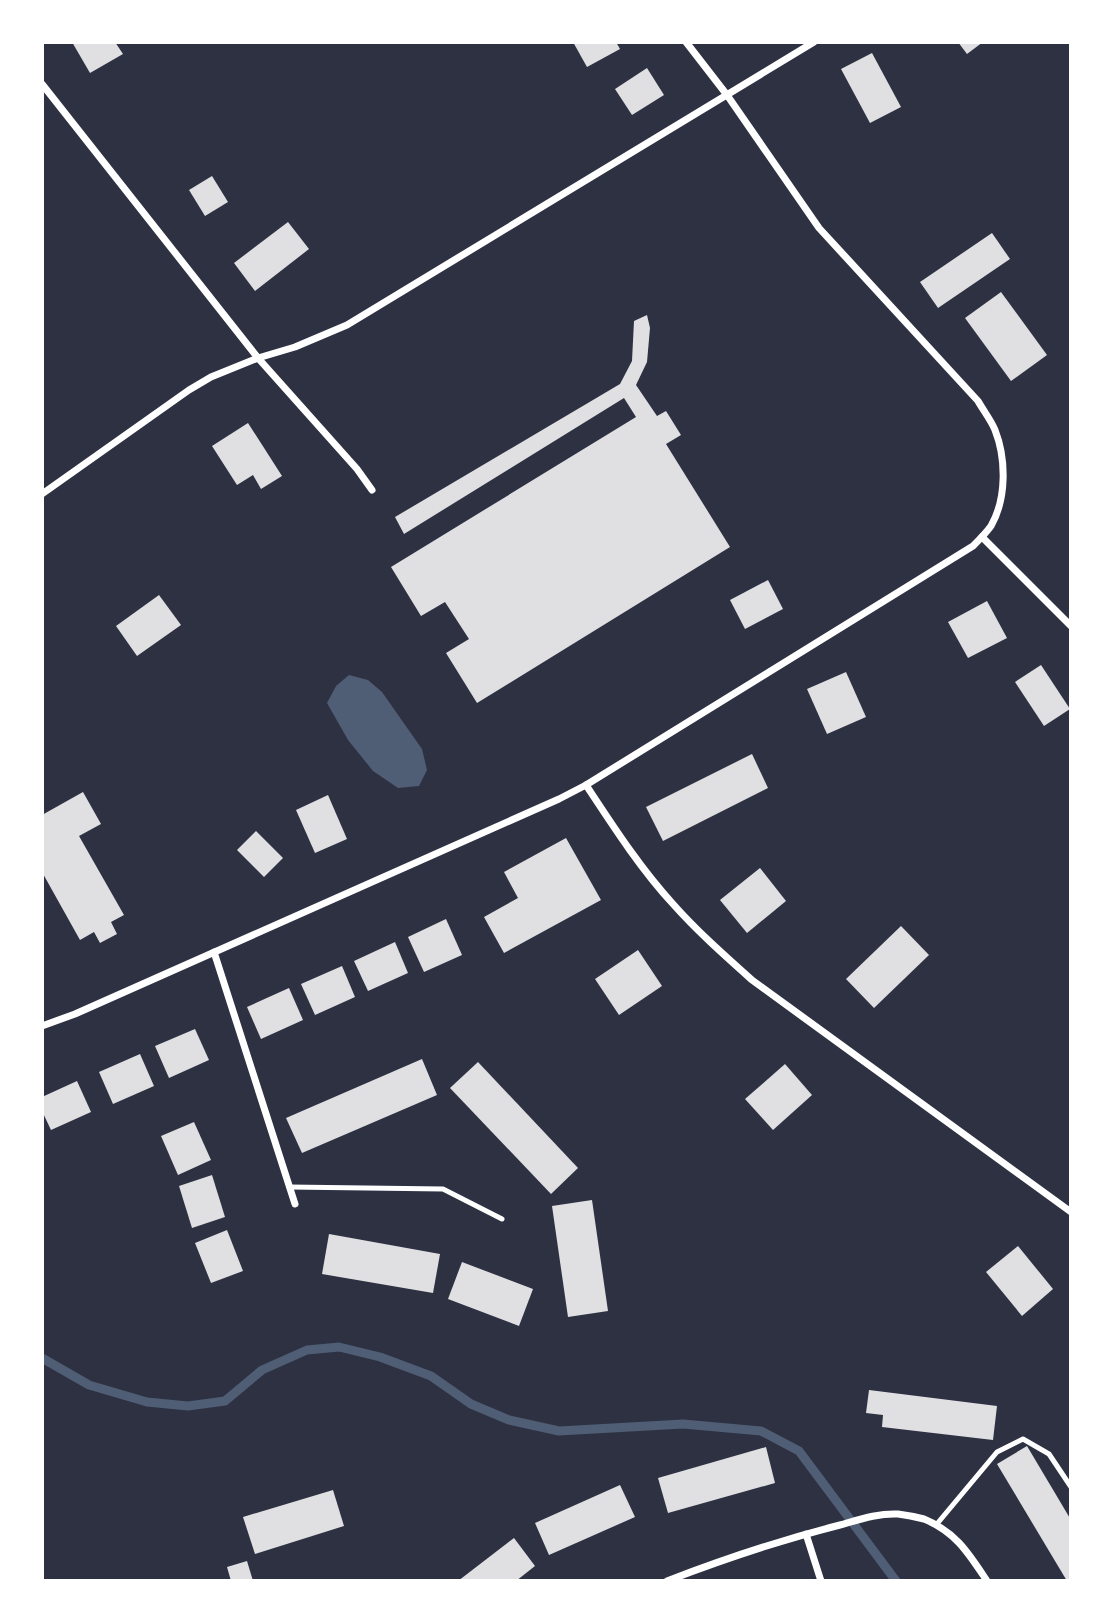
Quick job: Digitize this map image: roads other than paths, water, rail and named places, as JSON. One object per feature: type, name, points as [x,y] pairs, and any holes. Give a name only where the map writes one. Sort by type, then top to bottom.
[{"type":"street","points":[[42,1026],[214,953],[586,785],[972,546],[991,526],[1002,494],[1001,453],[994,428],[978,401],[819,228],[727,95],[686,42]]},
{"type":"street","points":[[42,494],[211,377],[347,325],[814,42]]},
{"type":"street","points":[[42,84],[258,358],[357,469],[372,490]]},
{"type":"street","points":[[982,537],[1071,626]]},
{"type":"street","points":[[586,785],[626,846],[672,903],[741,971],[1071,1212]]},
{"type":"street","points":[[214,953],[295,1204]]},
{"type":"street","points":[[667,1581],[721,1560],[806,1535],[871,1517],[897,1514],[922,1518],[945,1529],[964,1546],[987,1581]]},
{"type":"street","points":[[806,1535],[821,1581]]},
{"type":"lane","points":[[289,1187],[443,1189],[502,1219]]},
{"type":"lane","points":[[936,1525],[997,1452],[1023,1439],[1049,1454],[1071,1487]]},
{"type":"water","points":[[349,675],[368,680],[382,692],[422,749],[427,770],[419,786],[398,788],[373,771],[348,740],[327,703],[336,686]]},
{"type":"waterway","points":[[42,1358],[89,1385],[147,1402],[188,1406],[225,1401],[262,1370],[307,1350],[339,1347],[380,1357],[431,1376],[471,1404],[509,1420],[559,1431],[683,1424],[761,1431],[799,1451],[896,1581]]}]
